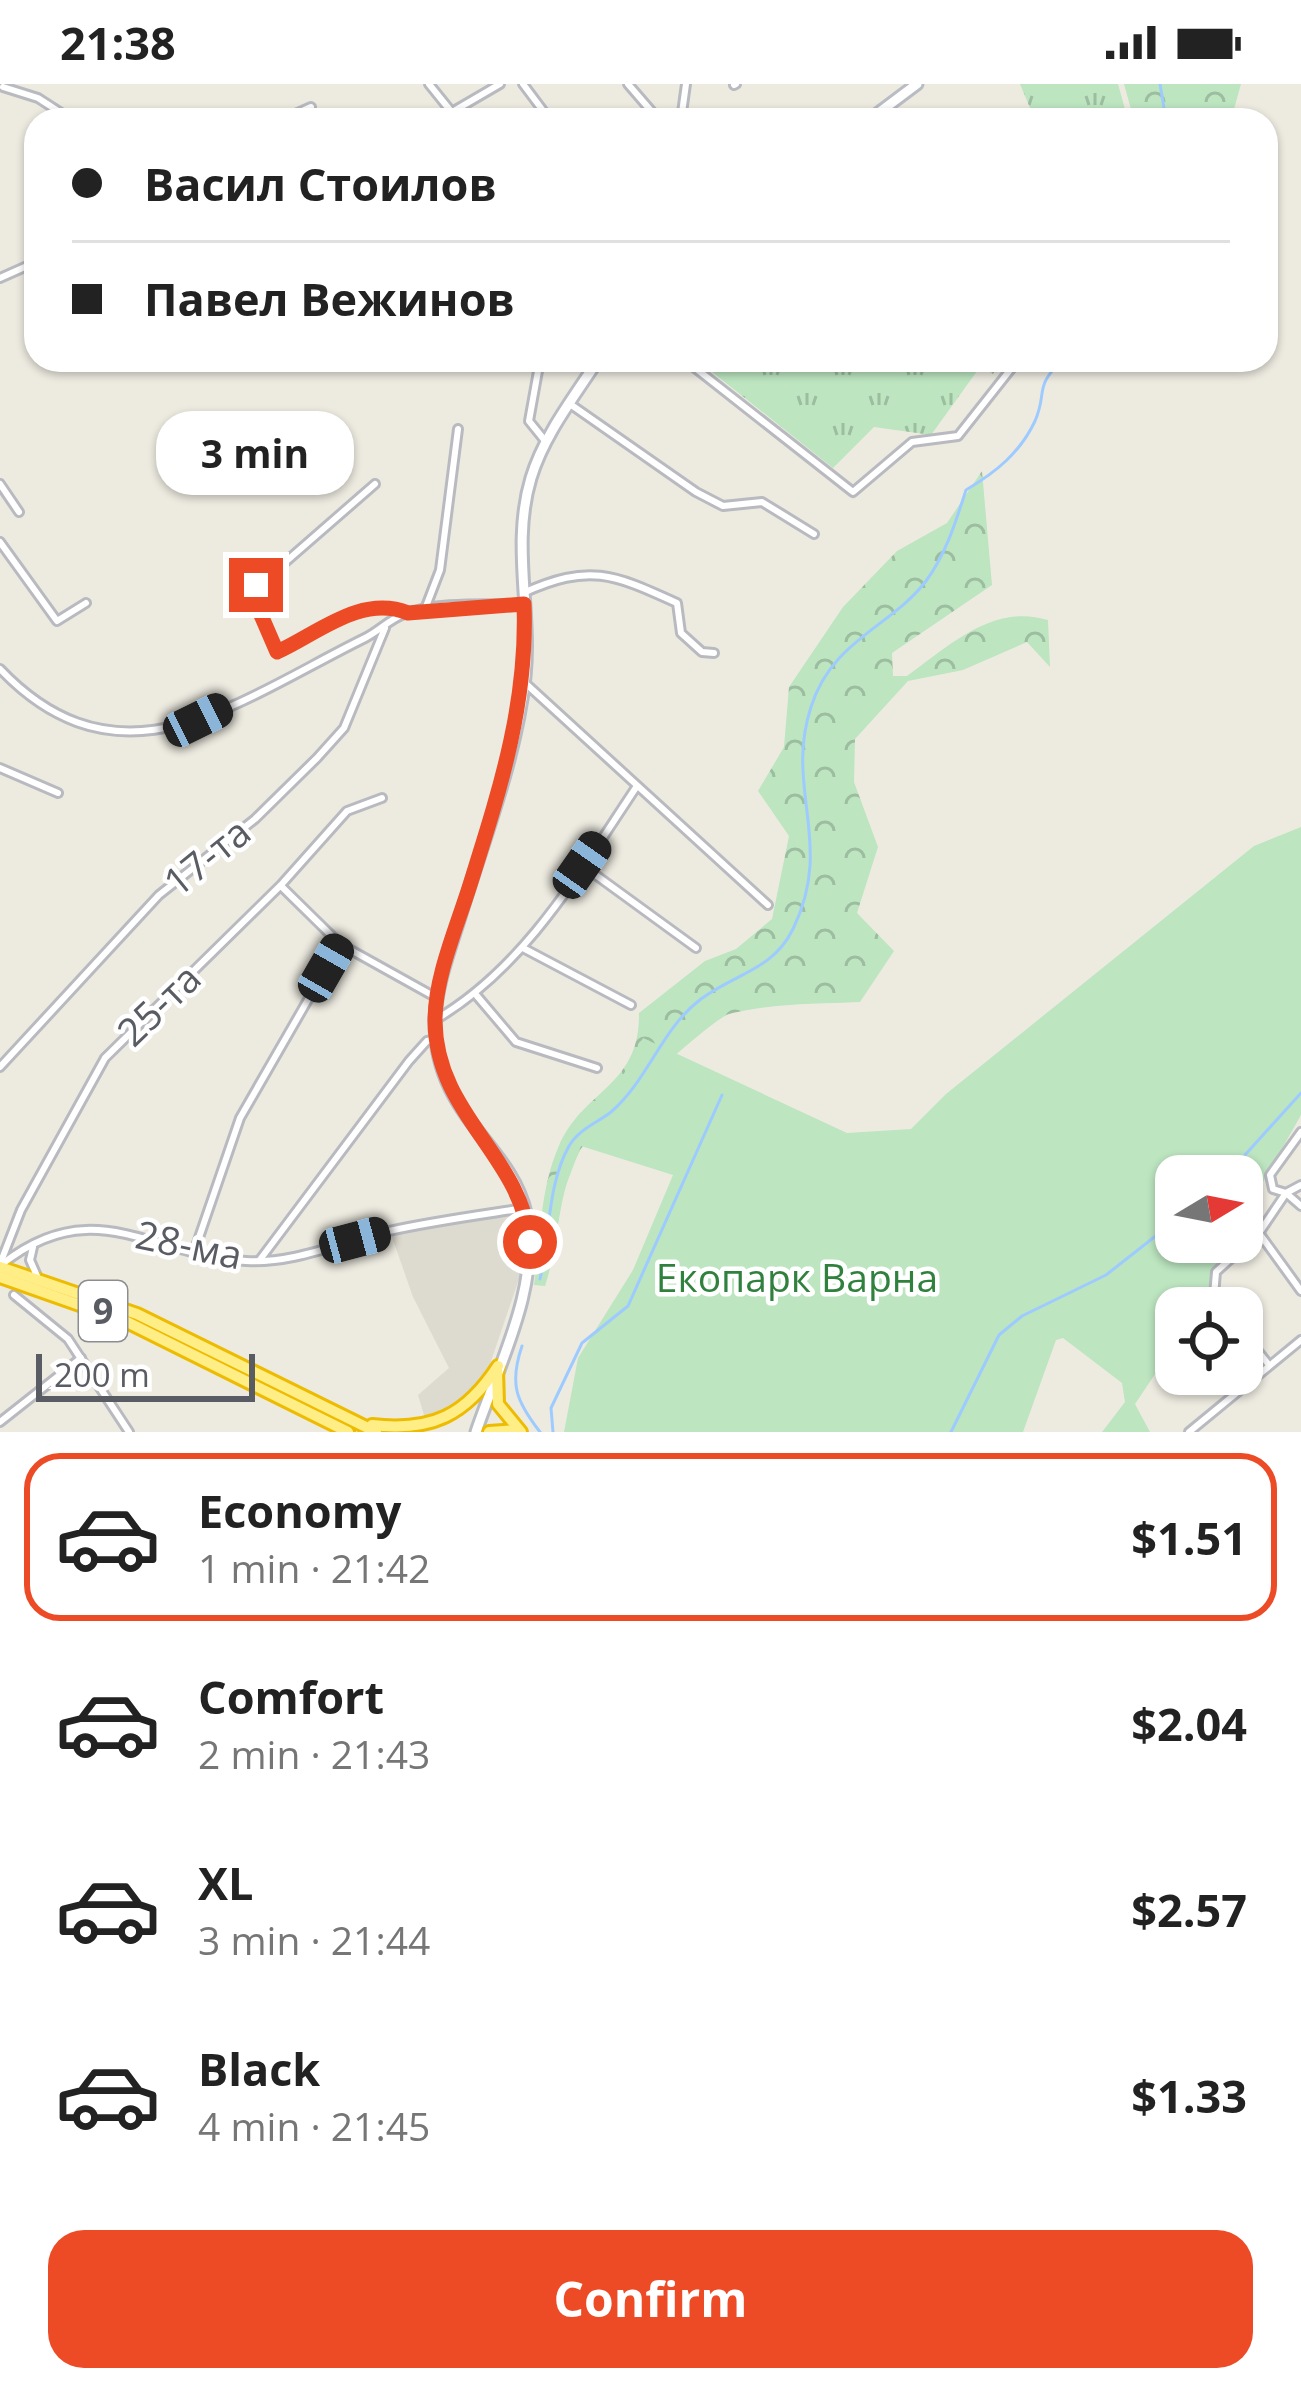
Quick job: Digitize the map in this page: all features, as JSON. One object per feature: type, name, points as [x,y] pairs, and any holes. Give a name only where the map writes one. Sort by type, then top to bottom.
[{"type":"highway","name":"9","points":[[0,1266],[38,1276],[161,1325],[376,1432]]},
{"type":"highway","name":"9","points":[[0,1277],[96,1308],[348,1432]]},
{"type":"highway","points":[[200,1359],[333,1432]]},
{"type":"highway","points":[[358,1422],[400,1430],[441,1423],[471,1404],[498,1366]]},
{"type":"highway","points":[[498,1366],[497,1404],[521,1432]]},
{"type":"highway","points":[[489,1432],[521,1432]]},
{"type":"street","points":[[429,84],[448,108]]},
{"type":"street","points":[[466,108],[500,84]]},
{"type":"street","points":[[628,84],[649,108]]},
{"type":"street","points":[[885,108],[917,84]]},
{"type":"street","points":[[2,88],[38,98],[53,108]]},
{"type":"street","points":[[538,372],[530,421],[546,442]]},
{"type":"street","points":[[476,1432],[529,1264],[525,1208],[452,1096],[437,1040],[437,998],[503,782],[524,682],[521,528],[546,442],[590,372]]},
{"type":"street","points":[[700,372],[849,491],[858,490],[912,442],[958,436],[1009,372]]},
{"type":"street","points":[[570,404],[648,463],[710,500],[723,506],[762,502],[814,534]]},
{"type":"street","points":[[424,609],[440,570],[458,429]]},
{"type":"street","points":[[0,484],[19,512]]},
{"type":"street","points":[[375,484],[251,592],[274,652],[372,608],[391,606],[408,613]]},
{"type":"street","points":[[0,542],[58,621],[86,603]]},
{"type":"street","points":[[0,669],[56,716],[97,731],[141,735],[198,720],[408,613],[524,598],[573,573],[620,579],[677,604],[681,633],[703,652],[714,653]]},
{"type":"street","name":"17-та","points":[[0,1067],[159,895],[255,819],[344,728],[385,628]]},
{"type":"street","points":[[524,682],[768,905]]},
{"type":"street","points":[[0,769],[58,794]]},
{"type":"street","points":[[435,1020],[477,996],[523,948],[637,786]]},
{"type":"street","name":"25-та","points":[[0,1266],[21,1210],[105,1058],[280,885],[347,811],[382,799]]},
{"type":"street","points":[[582,865],[696,947]]},
{"type":"street","points":[[280,885],[340,944],[437,998]]},
{"type":"street","points":[[194,1252],[240,1118],[340,944]]},
{"type":"street","points":[[523,948],[631,1005]]},
{"type":"street","points":[[477,996],[516,1042],[597,1068]]},
{"type":"street","points":[[259,1261],[409,1061],[427,1041],[437,1040]]},
{"type":"street","points":[[1301,1132],[1270,1175],[1273,1190],[1286,1193],[1301,1206]]},
{"type":"street","points":[[1263,1227],[1286,1193],[1301,1185]]},
{"type":"street","name":"28-ма","points":[[0,1266],[34,1245],[101,1228],[194,1252],[259,1261],[525,1208]]},
{"type":"street","points":[[1263,1239],[1301,1291]]},
{"type":"street","points":[[34,1245],[30,1260],[38,1276]]},
{"type":"street","points":[[14,1295],[50,1322],[81,1358],[129,1432]]},
{"type":"street","points":[[1189,1432],[1301,1340]]},
{"type":"street","points":[[0,1422],[81,1358]]},
{"type":"street","points":[[1263,1358],[1269,1366]]},
{"type":"shaded area","points":[[523,1211],[524,1264],[487,1373],[474,1393],[427,1425],[418,1395],[449,1368],[413,1297],[391,1234]]},
{"type":"green space","points":[[1020,84],[1118,84],[1125,108],[1030,108]]},
{"type":"green space","points":[[1124,84],[1241,84],[1234,108],[1131,108]]},
{"type":"green space","points":[[712,372],[976,372],[931,435],[874,427],[833,468]]},
{"type":"green space","points":[[982,471],[992,585],[892,653],[893,676],[907,676],[973,630],[1009,617],[1048,620],[1050,667],[1027,642],[963,670],[908,681],[855,739],[854,782],[878,847],[857,913],[894,951],[860,1002],[729,1014],[630,1096],[593,1133],[575,1161],[545,1286],[534,1285],[544,1198],[558,1148],[568,1128],[630,1057],[639,1013],[705,961],[736,949],[772,919],[789,836],[758,791],[784,747],[789,687],[843,607],[897,551],[947,523]]},
{"type":"green space","name":"Екопарк Варна","points":[[1301,827],[1301,1115],[1263,1182],[1263,1155],[1155,1155],[1155,1263],[1220,1263],[1209,1287],[1155,1287],[1155,1374],[1135,1404],[1150,1432],[1102,1432],[1125,1402],[1122,1383],[1063,1338],[1056,1340],[1023,1432],[564,1432],[578,1358],[633,1270],[673,1175],[581,1146],[555,1214],[544,1282],[536,1282],[566,1139],[580,1113],[612,1096],[643,1038],[847,1133],[911,1129],[946,1094],[1254,846]]},
{"type":"waterway","points":[[1160,84],[1164,108]]},
{"type":"waterway","points":[[540,1279],[557,1177],[573,1140],[624,1099],[687,1011],[775,954],[793,929],[810,870],[804,737],[821,684],[847,650],[926,581],[945,549],[966,490],[997,469],[1022,443],[1052,372]]},
{"type":"waterway","points":[[1245,1155],[1301,1093]]},
{"type":"waterway","points":[[553,1432],[551,1408],[582,1343],[628,1306],[722,1095]]},
{"type":"waterway","points":[[951,1432],[999,1335],[1022,1316],[1106,1275],[1155,1236]]},
{"type":"waterway","points":[[522,1346],[517,1392],[540,1432]]},
{"type":"route","points":[[256,585],[251,592],[260,624],[272,651],[277,652],[372,608],[391,606],[408,613],[464,605],[524,604],[526,660],[511,754],[451,946],[435,1020],[452,1096],[511,1180],[525,1208],[530,1242]]}]
